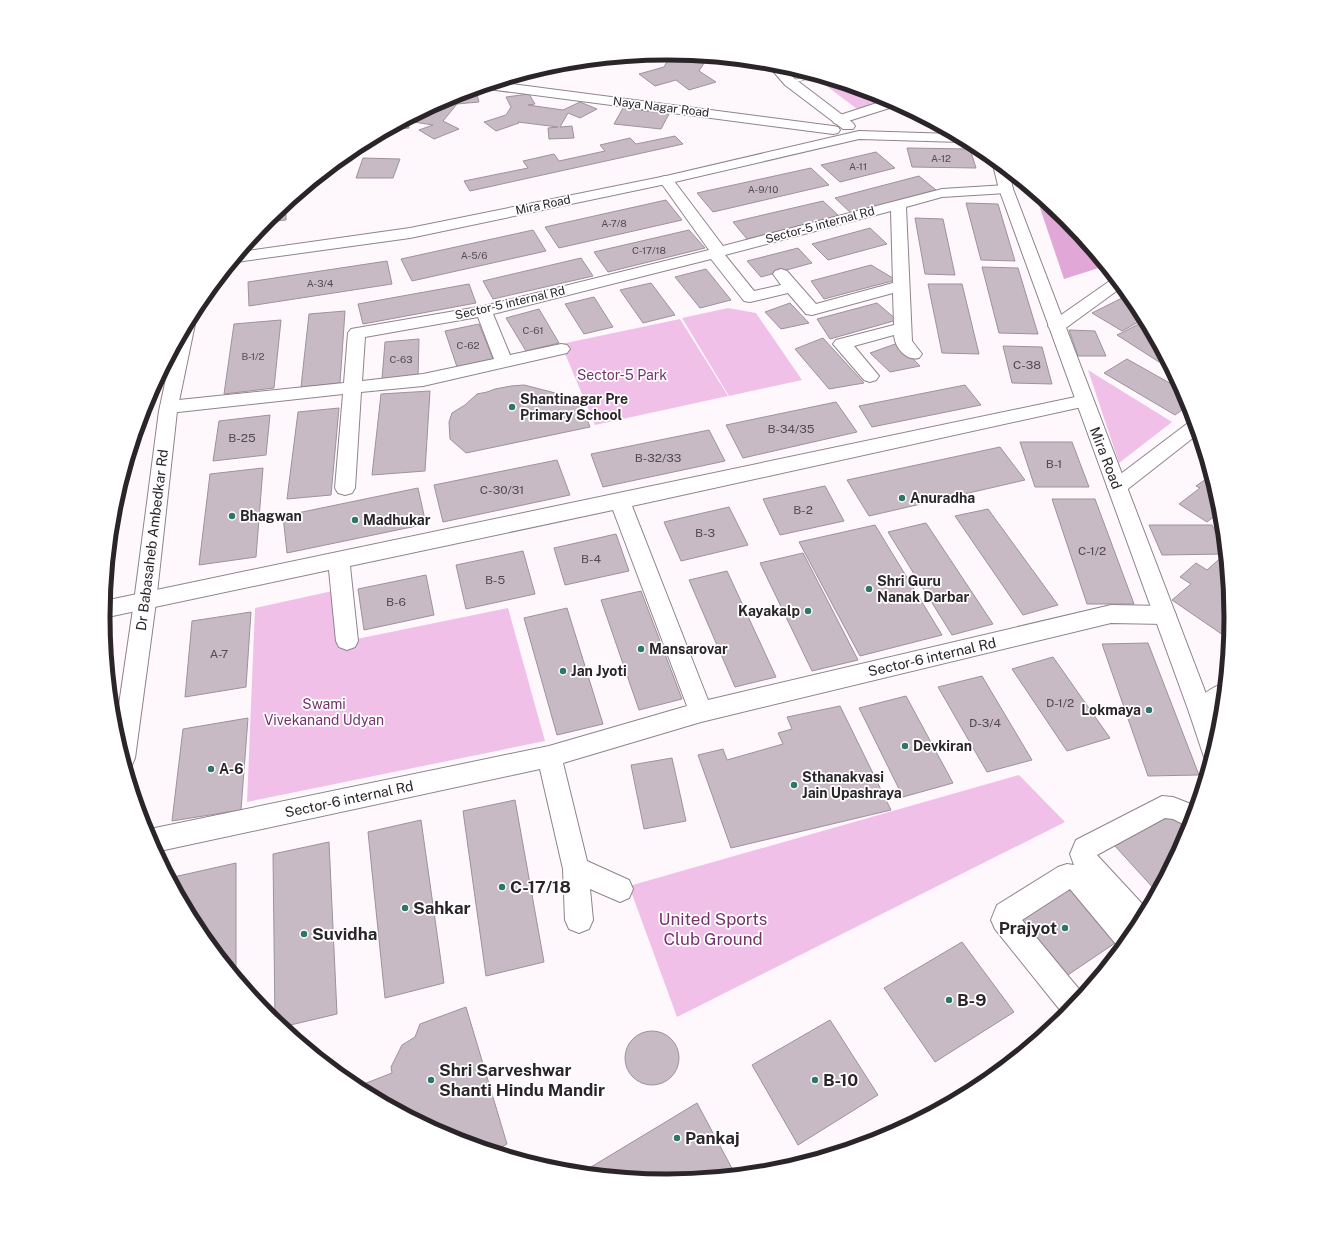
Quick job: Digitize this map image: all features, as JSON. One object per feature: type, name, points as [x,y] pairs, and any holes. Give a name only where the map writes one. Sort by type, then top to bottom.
[{"type":"street","points":[[781,72],[846,130],[888,106]]},
{"type":"street","name":"Naya Nagar Road","points":[[499,86],[846,130]]},
{"type":"street","name":"Mira Road","points":[[256,242],[405,222],[846,130],[938,131]]},
{"type":"street","name":"Mira Road","points":[[243,256],[392,236],[666,180],[846,130],[948,137]]},
{"type":"street","name":"Mira Road","points":[[1002,172],[1006,189],[1201,712],[1210,740]]},
{"type":"street","points":[[666,180],[717,253],[746,304],[792,287]]},
{"type":"street","name":"Sector-5 internal Rd","points":[[345,488],[357,333],[484,311],[717,253],[942,193],[1006,189]]},
{"type":"street","points":[[898,205],[903,342],[913,354]]},
{"type":"street","points":[[781,274],[812,310],[900,286]]},
{"type":"street","points":[[1057,326],[1113,285]]},
{"type":"street","points":[[484,311],[504,362]]},
{"type":"street","points":[[870,376],[842,344],[902,328]]},
{"type":"street","points":[[169,407],[423,380],[561,348]]},
{"type":"street","name":"Dr Babasaheb Ambedkar Rd","points":[[125,746],[145,602],[175,355]]},
{"type":"street","points":[[110,609],[620,501],[1085,400]]},
{"type":"street","points":[[1117,486],[1191,430]]},
{"type":"street","points":[[620,501],[700,712]]},
{"type":"street","points":[[339,561],[347,641]]},
{"type":"street","name":"Sector-6 internal Rd","points":[[156,840],[549,756],[626,735],[700,712],[1111,614],[1165,615]]},
{"type":"street","points":[[1201,712],[1218,698]]},
{"type":"street","points":[[549,756],[576,869],[579,920]]},
{"type":"street","points":[[1136,917],[1086,860],[1083,854],[1085,848],[1162,807],[1175,808],[1187,814]]},
{"type":"street","points":[[576,869],[620,889]]},
{"type":"street","points":[[1070,1000],[1005,920],[1007,914],[1067,876],[1071,876],[1077,878],[1124,934]]},
{"type":"lane","points":[[790,82],[807,78]]},
{"type":"green space","points":[[822,82],[878,101],[857,109]]},
{"type":"green space","points":[[728,308],[756,313],[802,380],[729,396],[682,318]]},
{"type":"green space","name":"Sector-5 Park","points":[[680,319],[728,396],[595,425],[561,344]]},
{"type":"green space","points":[[1088,370],[1172,422],[1119,463]]},
{"type":"green space","name":"Swami Vivekanand Udyan","points":[[337,590],[342,642],[508,608],[545,741],[247,802],[255,608]]},
{"type":"green space","name":"United Sports Club Ground","points":[[1019,775],[1065,822],[677,1017],[629,886]]},
{"type":"shaded area","points":[[1038,202],[1060,223],[1100,268],[1064,279]]},
{"type":"building","points":[[668,60],[705,61],[699,71],[716,82],[689,90],[676,80],[655,86],[639,74],[664,67]]},
{"type":"building","points":[[477,94],[479,102],[457,104],[443,121],[459,129],[434,139],[419,130],[433,125],[412,122],[453,102]]},
{"type":"building","points":[[529,94],[535,104],[528,105],[563,110],[580,102],[597,109],[580,118],[568,113],[560,127],[572,126],[574,138],[549,139],[548,128],[558,127],[518,122],[519,123],[496,131],[484,122],[506,115],[511,107],[506,97]]},
{"type":"building","points":[[623,108],[669,114],[661,129],[614,124]]},
{"type":"building","points":[[408,124],[409,128],[399,129]]},
{"type":"building","points":[[675,136],[683,144],[470,191],[464,181],[528,168],[523,161],[554,154],[559,161],[605,151],[600,145],[630,138],[636,144]]},
{"type":"building","points":[[907,148],[968,149],[971,151],[976,168],[912,167]]},
{"type":"building","name":"A-11","points":[[876,152],[895,168],[840,182],[821,165]]},
{"type":"building","points":[[363,158],[400,159],[393,178],[356,178]]},
{"type":"building","points":[[811,168],[829,185],[713,212],[697,193]]},
{"type":"building","points":[[919,176],[936,190],[851,213],[835,198]]},
{"type":"building","points":[[666,200],[682,220],[559,248],[545,227]]},
{"type":"building","points":[[823,201],[839,216],[747,239],[733,222]]},
{"type":"building","points":[[966,203],[998,204],[1015,261],[981,260]]},
{"type":"building","points":[[286,210],[286,220],[275,221]]},
{"type":"building","points":[[915,218],[943,219],[955,275],[925,274]]},
{"type":"building","points":[[870,228],[887,244],[828,260],[812,244]]},
{"type":"building","name":"A-5/6","points":[[533,230],[546,251],[412,281],[401,259]]},
{"type":"building","points":[[689,230],[705,248],[608,272],[594,252]]},
{"type":"building","points":[[798,248],[812,263],[761,277],[747,261]]},
{"type":"building","points":[[581,258],[593,276],[493,299],[483,281]]},
{"type":"building","points":[[387,261],[392,284],[249,306],[248,282]]},
{"type":"building","points":[[871,265],[896,280],[824,299],[811,281]]},
{"type":"building","points":[[982,267],[1018,268],[1038,334],[999,333]]},
{"type":"building","points":[[706,269],[731,300],[700,308],[675,277]]},
{"type":"building","points":[[651,283],[675,315],[643,323],[620,290]]},
{"type":"building","points":[[469,284],[476,303],[363,324],[358,304]]},
{"type":"building","points":[[928,284],[962,284],[979,354],[942,353]]},
{"type":"building","points":[[594,297],[613,327],[584,334],[565,304]]},
{"type":"building","points":[[1122,298],[1139,322],[1122,331],[1092,313]]},
{"type":"building","points":[[790,303],[809,323],[781,329],[765,312]]},
{"type":"building","points":[[877,303],[897,320],[830,339],[817,319]]},
{"type":"building","name":"C-61","points":[[539,309],[559,343],[526,351],[506,318]]},
{"type":"building","points":[[345,311],[340,383],[301,387],[309,314]]},
{"type":"building","points":[[281,320],[274,388],[224,394],[234,324]]},
{"type":"building","name":"C-62","points":[[479,324],[493,359],[457,367],[445,331]]},
{"type":"building","points":[[1140,324],[1161,361],[1159,362],[1117,335]]},
{"type":"building","points":[[1069,330],[1095,331],[1106,356],[1078,356]]},
{"type":"building","points":[[823,338],[864,383],[829,389],[795,349]]},
{"type":"building","points":[[419,339],[418,377],[382,379],[385,342]]},
{"type":"building","points":[[898,343],[920,366],[890,372],[870,353]]},
{"type":"building","points":[[1003,346],[1042,347],[1052,384],[1012,383]]},
{"type":"building","points":[[1127,359],[1172,384],[1183,409],[1175,415],[1104,373]]},
{"type":"building","name":"Shantinagar Pre Primary School","points":[[524,385],[579,399],[590,427],[466,453],[450,439],[449,422],[452,413],[465,405],[477,394],[495,389]]},
{"type":"building","points":[[965,385],[981,405],[872,427],[859,406]]},
{"type":"building","points":[[430,391],[425,471],[372,475],[381,394]]},
{"type":"building","points":[[836,402],[857,432],[743,458],[726,425]]},
{"type":"building","points":[[339,408],[331,495],[287,499],[298,412]]},
{"type":"building","points":[[270,415],[266,455],[213,461],[219,421]]},
{"type":"building","points":[[709,430],[725,461],[603,487],[591,454]]},
{"type":"building","points":[[1020,442],[1072,442],[1089,487],[1035,487]]},
{"type":"building","name":"Anuradha","points":[[1000,447],[1025,480],[869,516],[847,480]]},
{"type":"building","points":[[557,460],[570,495],[443,522],[434,485]]},
{"type":"building","name":"Bhagwan","points":[[263,468],[256,557],[199,565],[210,474]]},
{"type":"building","points":[[1206,479],[1214,516],[1207,522],[1179,504],[1200,488],[1196,486]]},
{"type":"building","points":[[825,486],[844,521],[780,535],[763,499]]},
{"type":"building","name":"Madhukar","points":[[418,488],[426,524],[287,553],[283,516]]},
{"type":"building","points":[[1052,499],[1095,499],[1134,604],[1087,604]]},
{"type":"building","points":[[729,507],[748,545],[681,561],[664,522]]},
{"type":"building","points":[[988,509],[1058,605],[1023,615],[955,516]]},
{"type":"building","points":[[926,523],[993,624],[952,635],[888,532]]},
{"type":"building","name":"Shri Guru Nanak Darbar","points":[[875,525],[942,635],[860,656],[799,542]]},
{"type":"building","points":[[1149,525],[1212,525],[1218,536],[1220,554],[1162,555]]},
{"type":"building","points":[[616,534],[629,571],[565,585],[554,548]]},
{"type":"building","points":[[523,551],[535,594],[466,609],[456,565]]},
{"type":"building","name":"Kayakalp","points":[[803,553],[858,660],[812,671],[760,563]]},
{"type":"building","points":[[1220,558],[1224,617],[1223,635],[1172,600],[1191,584],[1180,577],[1196,563],[1207,570]]},
{"type":"building","points":[[727,571],[776,677],[735,687],[689,580]]},
{"type":"building","points":[[426,575],[434,615],[364,630],[358,589]]},
{"type":"building","name":"Mansarovar","points":[[641,591],[682,699],[639,710],[601,600]]},
{"type":"building","name":"Jan Jyoti","points":[[567,608],[603,724],[557,735],[524,618]]},
{"type":"building","points":[[251,612],[246,687],[185,697],[192,621]]},
{"type":"building","name":"Lokmaya","points":[[1148,643],[1199,775],[1148,776],[1102,644]]},
{"type":"building","points":[[1053,657],[1110,738],[1067,751],[1012,669]]},
{"type":"building","points":[[982,676],[1032,760],[987,772],[938,687]]},
{"type":"building","name":"Devkiran","points":[[906,696],[953,783],[903,797],[859,708]]},
{"type":"building","name":"Sthanakvasi Jain Upashraya","points":[[840,706],[891,810],[731,848],[698,755],[723,749],[727,760],[783,744],[778,733],[792,729],[787,717]]},
{"type":"building","name":"A-6","points":[[248,718],[241,810],[172,821],[183,729]]},
{"type":"building","points":[[672,758],[686,821],[644,829],[631,765]]},
{"type":"building","name":"C-17/18","points":[[515,800],[544,962],[486,976],[463,811]]},
{"type":"building","points":[[1172,811],[1184,823],[1153,888],[1115,846]]},
{"type":"building","name":"Sahkar","points":[[421,820],[444,983],[385,998],[368,832]]},
{"type":"building","name":"Suvidha","points":[[329,842],[337,1014],[288,1026],[275,1013],[273,854]]},
{"type":"building","points":[[236,863],[236,969],[203,926],[174,877]]},
{"type":"building","name":"Prajyot","points":[[1071,878],[1123,936],[1120,940],[1059,981],[1007,918]]},
{"type":"building","name":"B-9","points":[[962,942],[1014,1012],[935,1062],[884,988]]},
{"type":"building","name":"Shri Sarveshwar Shanti Hindu Mandir","points":[[466,1007],[507,1144],[500,1148],[453,1132],[420,1117],[364,1084],[392,1073],[391,1067],[402,1045],[415,1037],[420,1024]]},
{"type":"building","name":"B-10","points":[[830,1020],[878,1095],[798,1145],[752,1065]]},
{"type":"building","points":[[647,1031],[657,1031],[667,1035],[675,1043],[679,1053],[679,1063],[675,1073],[667,1081],[657,1085],[647,1085],[637,1081],[629,1073],[625,1063],[625,1053],[629,1043],[637,1035]]},
{"type":"building","name":"Pankaj","points":[[697,1103],[733,1170],[703,1173],[666,1174],[630,1173],[589,1168]]},
{"type":"place","name":"Shantinagar Pre Primary School","points":[[512,407]]},
{"type":"place","name":"Anuradha","points":[[902,498]]},
{"type":"place","name":"Bhagwan","points":[[232,516]]},
{"type":"place","name":"Madhukar","points":[[355,520]]},
{"type":"place","name":"Shri Guru Nanak Darbar","points":[[869,589]]},
{"type":"place","name":"Kayakalp","points":[[808,611]]},
{"type":"place","name":"Mansarovar","points":[[641,649]]},
{"type":"place","name":"Jan Jyoti","points":[[563,671]]},
{"type":"place","name":"Lokmaya","points":[[1149,710]]},
{"type":"place","name":"Devkiran","points":[[905,746]]},
{"type":"place","name":"A-6","points":[[211,769]]},
{"type":"place","name":"Sthanakvasi Jain Upashraya","points":[[794,785]]},
{"type":"place","name":"C-17/18","points":[[502,887]]},
{"type":"place","name":"Sahkar","points":[[405,908]]},
{"type":"place","name":"Prajyot","points":[[1065,928]]},
{"type":"place","name":"Suvidha","points":[[304,934]]},
{"type":"place","name":"B-9","points":[[949,1000]]},
{"type":"place","name":"Shri Sarveshwar Shanti Hindu Mandir","points":[[431,1080]]},
{"type":"place","name":"B-10","points":[[815,1080]]},
{"type":"place","name":"Pankaj","points":[[677,1138]]}]
